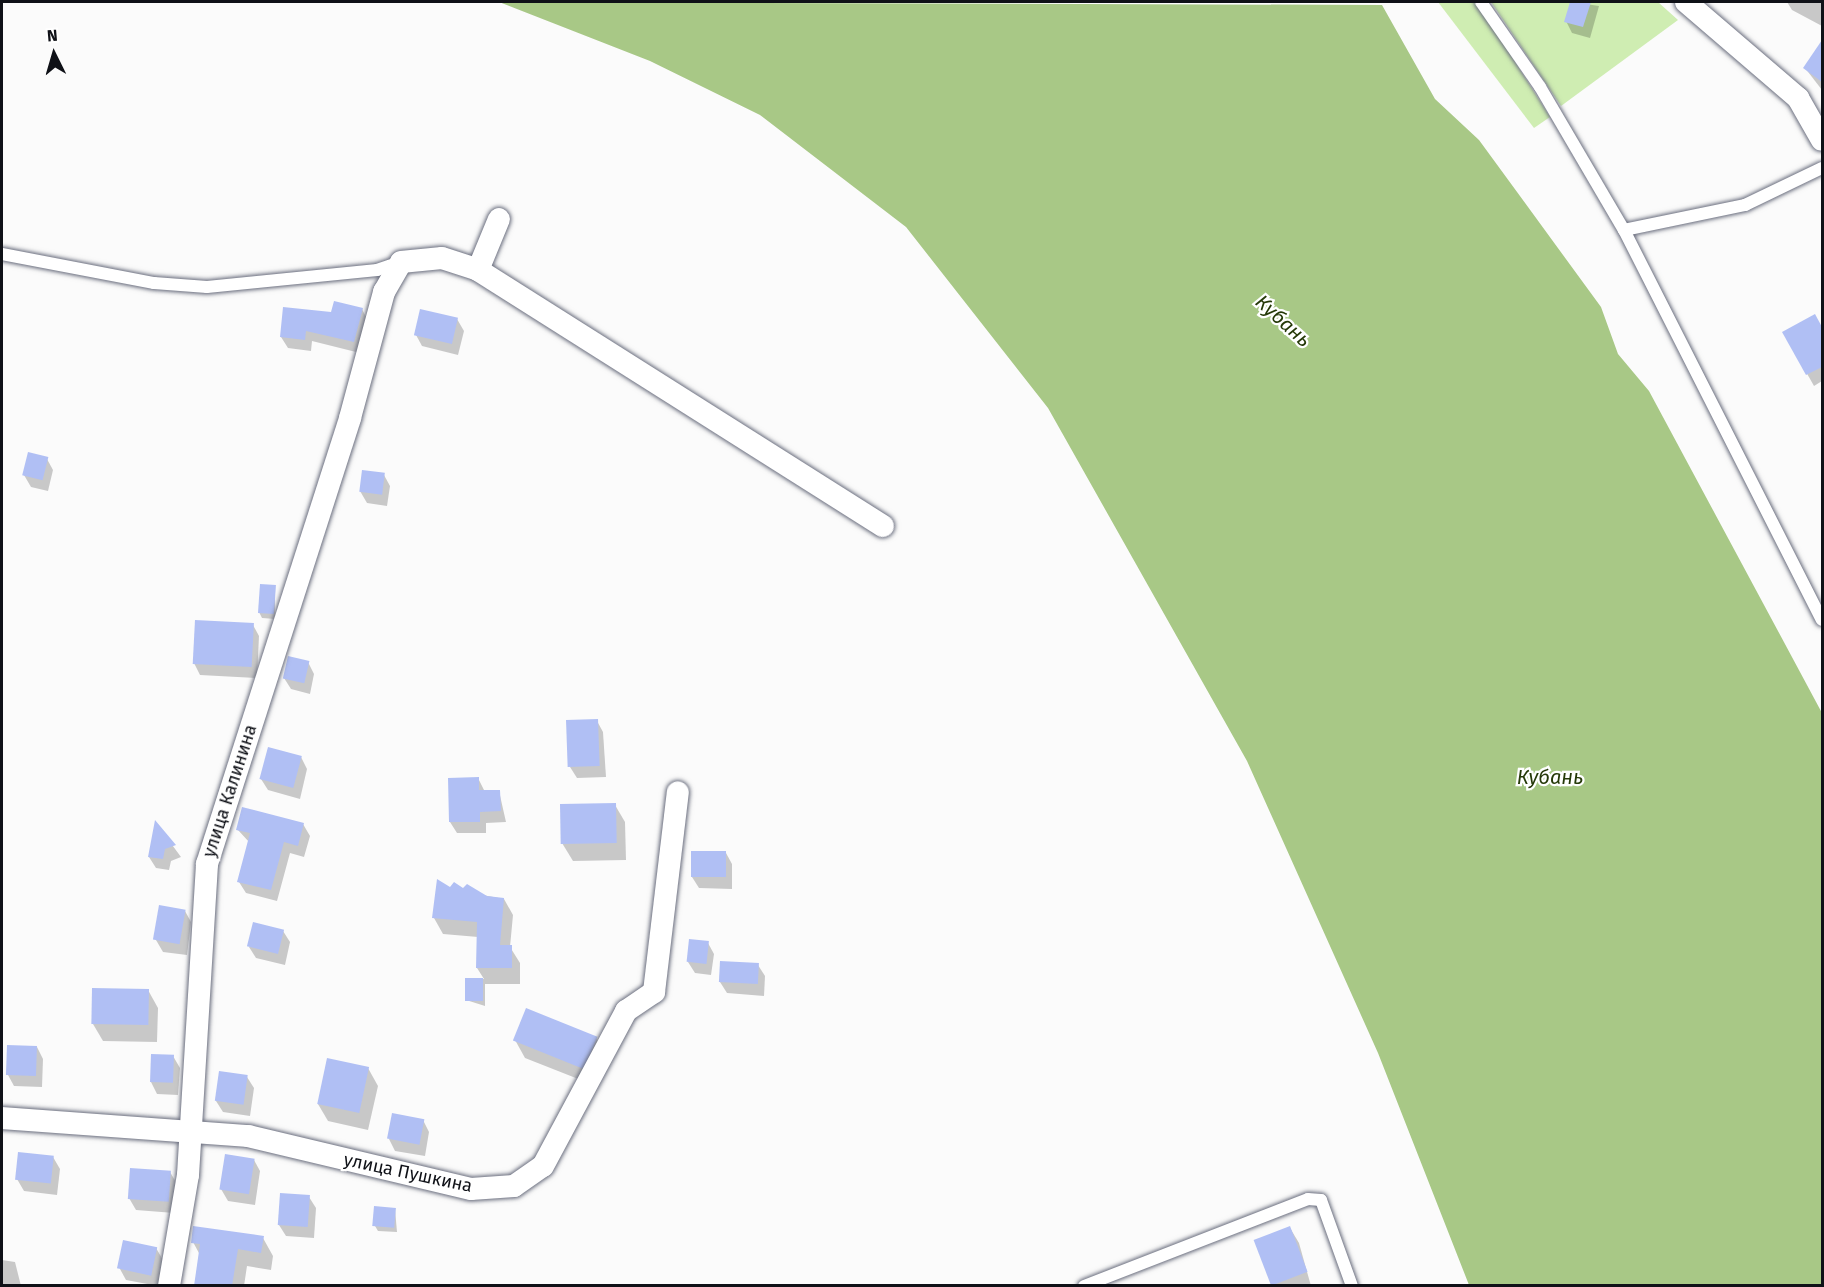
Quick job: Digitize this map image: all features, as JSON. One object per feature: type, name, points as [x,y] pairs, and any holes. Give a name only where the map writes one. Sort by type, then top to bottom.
[{"type":"street","points":[[1686,2],[1798,98],[1822,140]]},
{"type":"street","points":[[478,270],[499,219]]},
{"type":"street","points":[[400,262],[442,258],[478,270],[883,526]]},
{"type":"street","name":"улица Калинина","points":[[170,1286],[190,1134],[207,864],[351,418],[384,292],[400,262]]},
{"type":"street","name":"улица Пушкина","points":[[2,1118],[190,1134],[248,1136],[471,1189],[514,1186],[543,1166],[626,1011],[654,992],[678,792]]},
{"type":"lane","points":[[1481,2],[1540,87],[1624,230],[1822,620]]},
{"type":"lane","points":[[1624,230],[1745,205],[1822,168]]},
{"type":"lane","points":[[2,254],[154,283],[207,286],[377,270],[400,262]]},
{"type":"lane","points":[[1084,1286],[1308,1199],[1322,1200],[1352,1286]]},
{"type":"shaded area","points":[[1438,2],[1477,2],[1550,117],[1534,128]]},
{"type":"shaded area","points":[[1491,2],[1658,2],[1678,20],[1561,106]]},
{"type":"water","name":"Кубань","points":[[499,2],[1382,5],[1435,99],[1479,140],[1601,307],[1618,354],[1649,391],[1822,713],[1822,1285],[1469,1285],[1378,1053],[1247,761],[1048,408],[906,227],[760,115],[650,61]]},
{"type":"building","points":[[1570,2],[1591,2],[1583,27],[1564,22]]},
{"type":"building","points":[[1822,40],[1822,82],[1803,68]]},
{"type":"building","points":[[334,301],[363,308],[354,342],[306,331],[305,340],[280,337],[283,307],[331,312]]},
{"type":"building","points":[[420,309],[458,318],[452,344],[414,335]]},
{"type":"building","points":[[1815,314],[1822,327],[1822,367],[1806,375],[1782,332]]},
{"type":"building","points":[[28,452],[48,457],[43,480],[22,475]]},
{"type":"building","points":[[362,470],[385,473],[382,495],[359,492]]},
{"type":"building","points":[[260,584],[276,585],[274,614],[258,613]]},
{"type":"building","points":[[195,620],[254,623],[252,667],[193,664]]},
{"type":"building","points":[[288,656],[309,661],[304,683],[283,678]]},
{"type":"building","points":[[598,719],[600,766],[568,767],[566,720]]},
{"type":"building","points":[[268,747],[302,756],[293,788],[259,779]]},
{"type":"building","points":[[479,777],[479,790],[500,790],[501,811],[480,812],[480,822],[449,822],[448,778]]},
{"type":"building","points":[[616,803],[617,843],[561,844],[560,804]]},
{"type":"building","points":[[242,807],[304,823],[298,846],[284,842],[271,890],[237,882],[250,833],[236,830]]},
{"type":"building","points":[[155,820],[176,845],[165,849],[163,859],[148,857]]},
{"type":"building","points":[[691,851],[726,851],[726,877],[691,877]]},
{"type":"building","points":[[437,879],[450,887],[454,882],[463,888],[467,884],[487,896],[504,898],[500,945],[512,945],[512,968],[476,968],[477,922],[432,918]]},
{"type":"building","points":[[159,905],[186,910],[180,944],[153,939]]},
{"type":"building","points":[[253,922],[284,930],[278,954],[247,946]]},
{"type":"building","points":[[689,939],[709,941],[706,964],[687,962]]},
{"type":"building","points":[[720,961],[759,963],[758,984],[719,982]]},
{"type":"building","points":[[465,978],[483,978],[483,1001],[465,1001]]},
{"type":"building","points":[[92,988],[149,989],[148,1025],[91,1024]]},
{"type":"building","points":[[526,1008],[597,1037],[584,1069],[513,1040]]},
{"type":"building","points":[[7,1045],[37,1046],[36,1076],[6,1075]]},
{"type":"building","points":[[151,1054],[174,1055],[173,1083],[150,1082]]},
{"type":"building","points":[[327,1058],[369,1067],[359,1113],[317,1104]]},
{"type":"building","points":[[219,1071],[248,1075],[244,1105],[215,1101]]},
{"type":"building","points":[[392,1113],[424,1119],[419,1145],[387,1139]]},
{"type":"building","points":[[18,1152],[54,1156],[51,1184],[15,1180]]},
{"type":"building","points":[[225,1154],[255,1159],[249,1194],[219,1190]]},
{"type":"building","points":[[130,1168],[171,1171],[169,1202],[128,1199]]},
{"type":"building","points":[[280,1193],[310,1195],[308,1227],[278,1225]]},
{"type":"building","points":[[374,1206],[396,1208],[394,1228],[372,1226]]},
{"type":"building","points":[[193,1226],[264,1236],[261,1253],[238,1249],[232,1286],[194,1286],[200,1244],[191,1243]]},
{"type":"building","points":[[1290,1226],[1308,1272],[1271,1286],[1254,1240]]},
{"type":"building","points":[[123,1240],[157,1247],[151,1276],[117,1268]]}]
